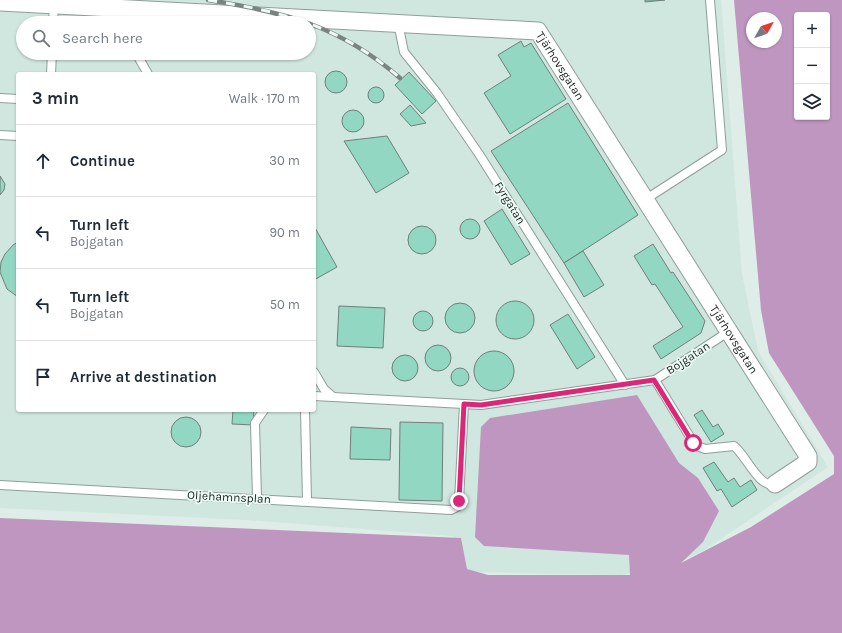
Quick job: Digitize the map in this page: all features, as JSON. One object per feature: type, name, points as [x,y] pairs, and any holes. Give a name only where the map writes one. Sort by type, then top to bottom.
[{"type":"street","name":"Tjärhovsgatan","points":[[0,2],[54,5],[118,16]]},
{"type":"street","name":"Tjärhovsgatan","points":[[316,20],[397,22],[538,31],[808,456],[808,462],[775,484]]},
{"type":"lane","points":[[646,199],[722,150],[710,0]]},
{"type":"lane","points":[[53,16],[54,5]]},
{"type":"lane","name":"Fyrgatan","points":[[397,22],[404,52],[437,93],[479,154],[625,385]]},
{"type":"lane","points":[[51,72],[52,60]]},
{"type":"lane","points":[[140,60],[147,72]]},
{"type":"lane","points":[[0,98],[16,99]]},
{"type":"lane","points":[[0,135],[16,136]]},
{"type":"lane","name":"Bojgatan","points":[[316,396],[481,405],[625,385],[654,380],[728,332]]},
{"type":"lane","points":[[316,375],[324,389],[336,396]]},
{"type":"lane","points":[[654,380],[695,445],[704,449],[734,446],[763,482],[771,485],[775,484]]},
{"type":"lane","name":"Oljehamnsplan","points":[[0,485],[257,498],[451,510],[457,507],[459,501],[464,404]]},
{"type":"lane","points":[[255,412],[257,498]]},
{"type":"lane","points":[[255,423],[263,412]]},
{"type":"lane","points":[[305,412],[307,501]]},
{"type":"shaded area","points":[[0,0],[721,0],[742,274],[758,351],[828,467],[706,549],[679,563],[621,575],[471,572],[458,562],[453,536],[247,520],[0,508]]},
{"type":"shaded area","points":[[734,0],[842,0],[842,633],[0,633],[0,518],[461,538],[467,569],[488,575],[630,575],[629,555],[484,546],[475,537],[481,427],[490,418],[637,395],[679,463],[698,478],[719,511],[703,542],[681,563],[751,527],[834,474],[834,456],[769,353],[761,310]]},
{"type":"building","points":[[645,0],[665,0],[645,2]]},
{"type":"building","points":[[521,41],[524,47],[531,43],[566,99],[510,134],[484,93],[511,76],[498,55]]},
{"type":"building","points":[[336,71],[340,72],[346,78],[346,86],[340,92],[336,93],[332,92],[326,86],[325,82],[326,78],[332,72]]},
{"type":"building","points":[[409,72],[436,101],[422,114],[395,85]]},
{"type":"building","points":[[376,87],[383,92],[384,95],[379,102],[376,103],[369,98],[368,95],[373,88]]},
{"type":"building","points":[[568,103],[638,215],[564,263],[491,151]]},
{"type":"building","points":[[410,105],[426,123],[411,126],[400,114]]},
{"type":"building","points":[[353,110],[361,113],[364,121],[361,129],[353,132],[345,129],[342,121],[345,113]]},
{"type":"building","points":[[387,136],[409,173],[376,193],[344,141]]},
{"type":"building","points":[[0,176],[5,184],[4,190],[0,195]]},
{"type":"building","points":[[502,209],[530,254],[511,265],[484,221]]},
{"type":"building","points":[[470,219],[477,222],[480,229],[477,236],[470,239],[463,236],[460,229],[463,222]]},
{"type":"building","points":[[422,226],[432,230],[436,240],[432,250],[422,254],[412,250],[408,240],[412,230]]},
{"type":"building","points":[[316,230],[337,267],[316,279]]},
{"type":"building","points":[[16,243],[16,296],[7,289],[0,272],[1,262],[5,254]]},
{"type":"building","points":[[653,244],[671,273],[673,272],[705,321],[701,333],[661,359],[653,346],[683,327],[655,284],[652,285],[634,256]]},
{"type":"building","points":[[583,251],[604,285],[584,297],[564,263]]},
{"type":"building","points":[[511,301],[519,301],[529,306],[533,313],[533,327],[529,334],[519,339],[511,339],[501,334],[499,331],[496,324],[496,316],[501,306],[504,304]]},
{"type":"building","points":[[460,303],[470,308],[475,318],[470,328],[460,333],[450,328],[445,318],[450,308]]},
{"type":"building","points":[[339,306],[385,308],[383,348],[337,346]]},
{"type":"building","points":[[423,311],[430,314],[433,321],[430,328],[423,331],[416,328],[413,321],[416,314]]},
{"type":"building","points":[[568,314],[595,357],[577,369],[550,325]]},
{"type":"building","points":[[438,345],[447,349],[451,358],[447,367],[438,371],[429,367],[425,358],[429,349]]},
{"type":"building","points":[[494,351],[508,357],[514,371],[508,385],[494,391],[480,385],[474,371],[480,357]]},
{"type":"building","points":[[405,355],[414,359],[418,368],[414,377],[405,381],[396,377],[392,368],[396,359]]},
{"type":"building","points":[[460,368],[466,371],[469,377],[466,383],[460,386],[454,383],[451,377],[454,371]]},
{"type":"building","points":[[702,410],[713,427],[718,424],[724,434],[711,442],[694,415]]},
{"type":"building","points":[[233,412],[254,412],[253,425],[232,424]]},
{"type":"building","points":[[186,417],[197,421],[201,432],[197,443],[186,447],[175,443],[171,432],[175,421]]},
{"type":"building","points":[[400,422],[443,423],[442,501],[399,500]]},
{"type":"building","points":[[351,427],[391,429],[390,460],[350,459]]},
{"type":"building","points":[[714,462],[728,482],[734,478],[740,487],[751,480],[757,490],[732,507],[721,489],[717,491],[703,468]]},
{"type":"railway","points":[[208,0],[287,16]]},
{"type":"railway","points":[[316,27],[356,46],[378,60],[400,78]]},
{"type":"route","points":[[459,501],[464,404],[481,405],[654,380],[693,443]]}]
